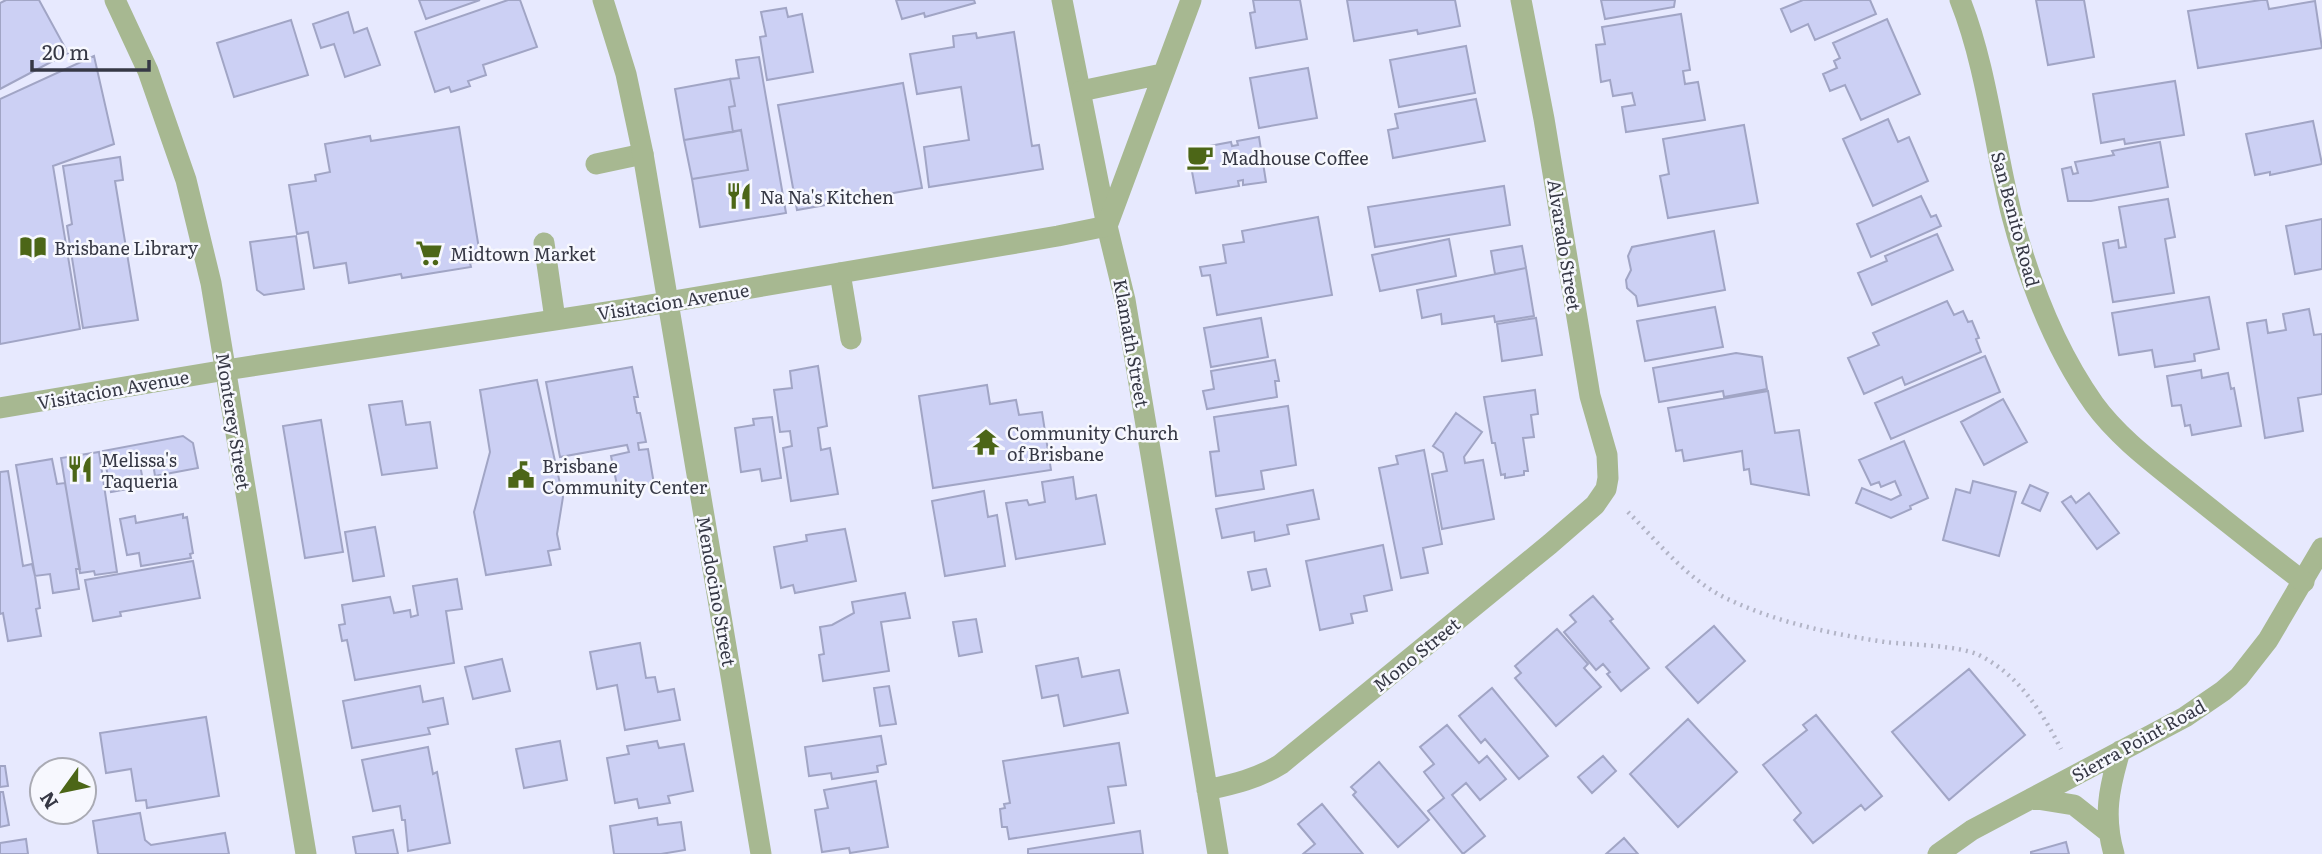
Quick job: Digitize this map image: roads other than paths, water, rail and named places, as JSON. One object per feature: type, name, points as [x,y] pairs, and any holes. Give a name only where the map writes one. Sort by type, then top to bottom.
[{"type":"street","name":"Monterey Street","points":[[115,0],[148,71],[186,180],[211,283],[306,854]]},
{"type":"street","name":"Mendocino Street","points":[[603,0],[626,74],[643,154],[761,854]]},
{"type":"street","name":"Klamath Street","points":[[1062,0],[1107,226],[1125,300],[1218,854]]},
{"type":"street","points":[[1107,226],[1191,0]]},
{"type":"street","name":"Alvarado Street","points":[[1521,0],[1544,119],[1590,396],[1607,455],[1606,488]]},
{"type":"street","name":"San Benito Road","points":[[1960,0],[1982,76],[2012,217],[2036,292],[2064,356],[2095,406],[2135,448],[2304,582]]},
{"type":"street","points":[[1082,91],[1162,74]]},
{"type":"street","points":[[596,164],[643,154]]},
{"type":"street","name":"Visitacion Avenue","points":[[0,408],[667,302],[1107,226]]},
{"type":"street","points":[[544,243],[555,319]]},
{"type":"street","points":[[840,273],[851,339]]},
{"type":"street","name":"Mono Street","points":[[1207,790],[1244,782],[1281,764],[1550,544],[1595,505],[1606,488]]},
{"type":"street","name":"Sierra Point Road","points":[[1938,854],[1972,830],[2185,717],[2239,677],[2268,640],[2322,548]]},
{"type":"street","points":[[2113,854],[2107,831],[2109,788],[2120,751]]},
{"type":"street","points":[[2032,798],[2074,805],[2107,831]]},
{"type":"place","name":"Madhouse Coffee","points":[[1200,157]]},
{"type":"place","name":"Na Na's Kitchen","points":[[739,196]]},
{"type":"place","name":"Brisbane Library","points":[[33,247]]},
{"type":"place","name":"Midtown Market","points":[[429,253]]},
{"type":"place","name":"Community Church of Brisbane","points":[[986,442]]},
{"type":"place","name":"Melissa's Taqueria","points":[[80,469]]},
{"type":"place","name":"Brisbane Community Center","points":[[521,475]]}]
